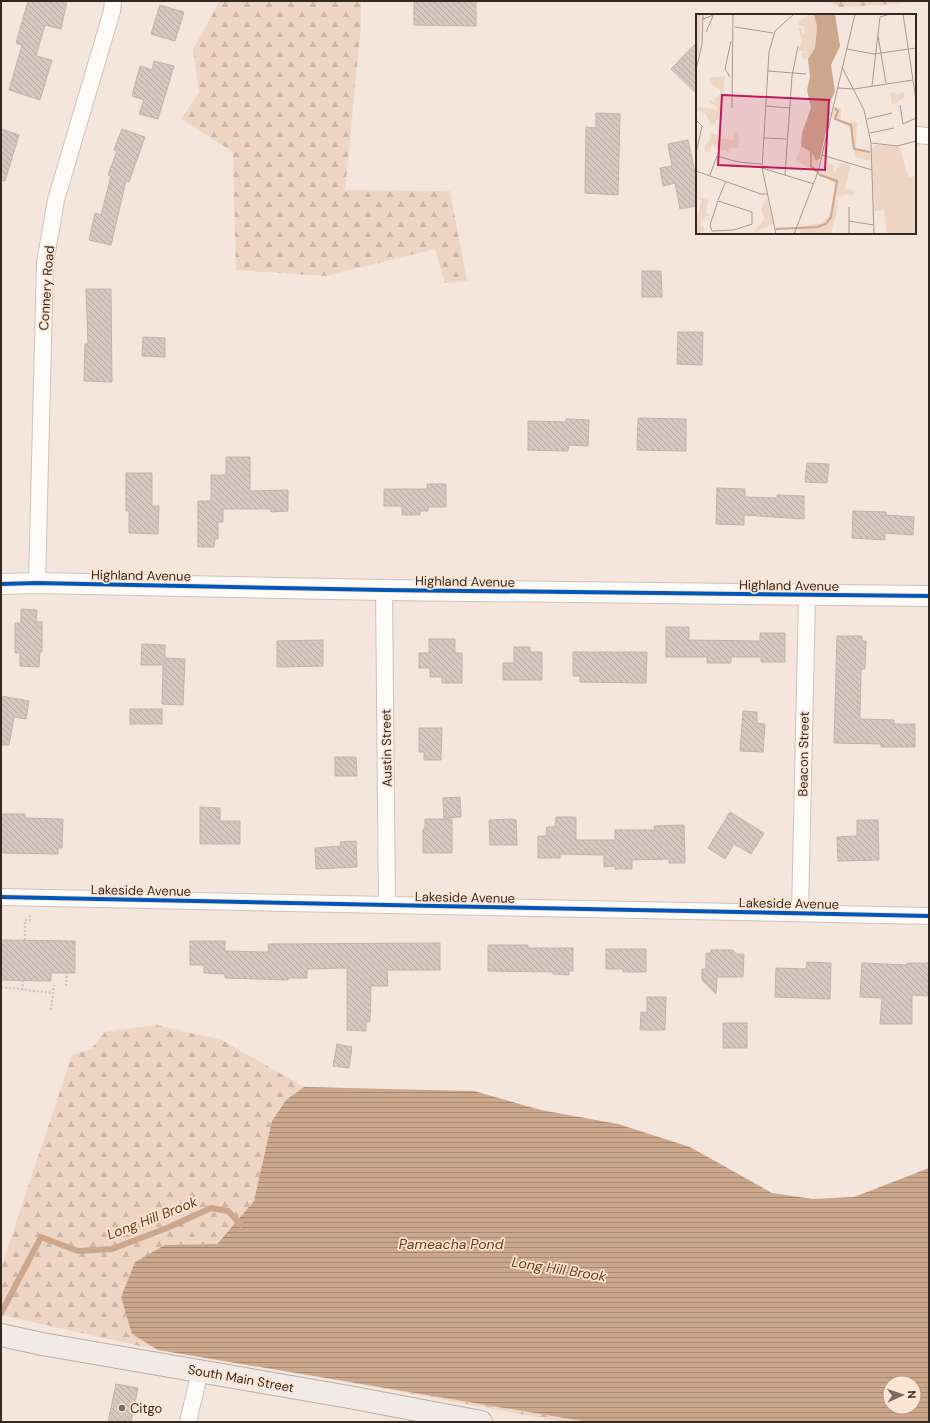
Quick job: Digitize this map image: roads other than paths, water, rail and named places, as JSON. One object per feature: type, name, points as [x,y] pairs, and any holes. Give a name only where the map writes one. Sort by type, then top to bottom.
[{"type":"main road","name":"South Main Street","points":[[1,1335],[42,1344],[482,1422]]},
{"type":"street","name":"Connery Road","points":[[37,583],[45,263],[56,200],[112,11],[113,1]]},
{"type":"street","points":[[916,135],[929,136]]},
{"type":"street","name":"Highland Avenue","points":[[1,584],[37,583],[807,596],[929,596]]},
{"type":"street","name":"Austin Street","points":[[384,590],[387,905]]},
{"type":"street","name":"Beacon Street","points":[[800,913],[807,596]]},
{"type":"street","name":"Lakeside Avenue","points":[[1,897],[929,916]]},
{"type":"street","points":[[188,1422],[200,1371]]},
{"type":"water","name":"Pameacha Pond","points":[[304,1087],[474,1091],[541,1110],[618,1124],[690,1147],[772,1193],[813,1199],[854,1197],[929,1168],[929,1422],[588,1422],[158,1350],[132,1334],[121,1297],[135,1262],[165,1245],[217,1244],[254,1201],[272,1121],[286,1100]]},
{"type":"waterway","name":"Long Hill Brook","points":[[1,1313],[41,1237],[78,1251],[112,1249],[167,1228],[211,1208],[228,1211],[241,1225]]},
{"type":"place","name":"Citgo","points":[[122,1408]]}]
